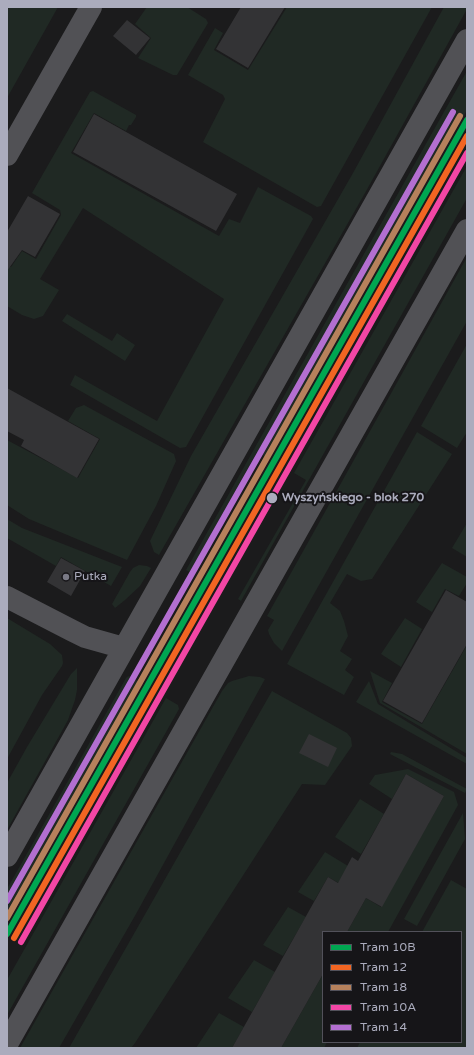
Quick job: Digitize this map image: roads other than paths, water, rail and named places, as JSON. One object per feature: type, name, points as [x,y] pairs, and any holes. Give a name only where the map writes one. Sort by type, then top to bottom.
[{"type":"street","points":[[7,155],[91,7]]},
{"type":"street","points":[[7,856],[467,40]]},
{"type":"street","points":[[7,1044],[467,230]]},
{"type":"street","points":[[7,597],[85,637],[124,648]]},
{"type":"tram line","name":"14","points":[[7,901],[453,112]]},
{"type":"tram line","name":"18","points":[[7,918],[460,116]]},
{"type":"tram line","name":"10B","points":[[7,934],[467,120]]},
{"type":"tram line","name":"12","points":[[14,938],[467,136]]},
{"type":"tram line","name":"10A","points":[[21,942],[467,153]]},
{"type":"place","name":"Wyszyńskiego - blok 270","points":[[272,498]]},
{"type":"place","name":"Putka","points":[[66,577]]}]
